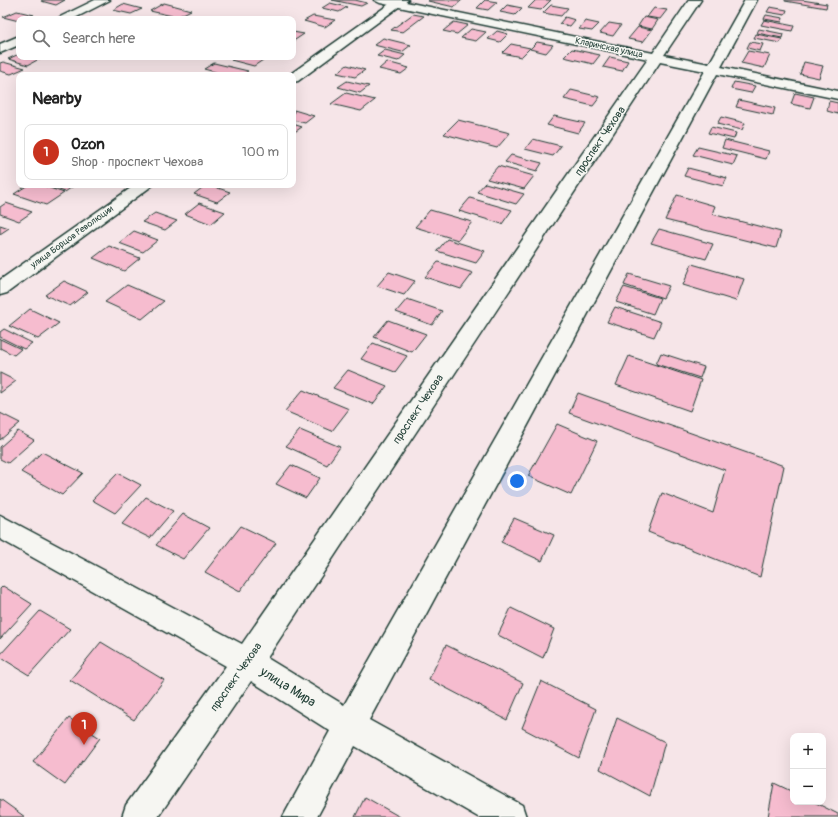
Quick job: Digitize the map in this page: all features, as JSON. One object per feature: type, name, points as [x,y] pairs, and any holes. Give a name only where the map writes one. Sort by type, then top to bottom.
[{"type":"street","points":[[70,16],[104,0]]},
{"type":"street","name":"Кларинская улица","points":[[380,0],[400,2],[838,95]]},
{"type":"street","name":"проспект Чехова","points":[[138,817],[247,662],[696,0]]},
{"type":"street","points":[[299,817],[751,0]]},
{"type":"street","points":[[296,76],[400,2]]},
{"type":"street","points":[[0,50],[16,42]]},
{"type":"street","name":"улица Борцов Революции","points":[[0,289],[140,188]]},
{"type":"street","name":"улица Мира","points":[[0,526],[247,662],[349,725],[510,817]]},
{"type":"building","points":[[65,0],[56,5],[41,1]]},
{"type":"building","points":[[332,0],[355,0],[367,3],[361,6]]},
{"type":"building","points":[[462,0],[454,7],[428,1]]},
{"type":"building","points":[[485,0],[497,2],[488,10],[477,8]]},
{"type":"building","points":[[536,0],[551,0],[541,10],[528,8]]},
{"type":"building","points":[[785,0],[802,0],[827,4],[826,8]]},
{"type":"building","points":[[164,3],[191,10],[179,16],[150,11]]},
{"type":"building","points":[[330,3],[347,7],[339,12],[322,8]]},
{"type":"building","points":[[123,4],[142,9],[131,14],[113,10]]},
{"type":"building","points":[[507,5],[522,8],[515,15],[500,12]]},
{"type":"building","points":[[551,5],[568,8],[561,16],[543,13]]},
{"type":"building","points":[[770,7],[787,10],[785,15],[767,12]]},
{"type":"building","points":[[654,8],[667,10],[660,19],[647,17]]},
{"type":"building","points":[[17,11],[34,15],[16,16],[16,20],[3,17]]},
{"type":"building","points":[[413,14],[424,16],[403,32],[391,30]]},
{"type":"building","points":[[766,15],[783,18],[782,22],[764,19]]},
{"type":"building","points":[[313,16],[335,20],[325,27],[304,21]]},
{"type":"building","points":[[565,17],[575,20],[570,26],[559,24]]},
{"type":"building","points":[[644,17],[658,20],[652,29],[638,26]]},
{"type":"building","points":[[764,20],[794,26],[792,31],[761,25]]},
{"type":"building","points":[[585,21],[599,24],[592,31],[579,29]]},
{"type":"building","points":[[454,22],[468,25],[457,34],[443,31]]},
{"type":"building","points":[[609,23],[621,25],[613,36],[600,33]]},
{"type":"building","points":[[638,27],[652,30],[643,42],[628,39]]},
{"type":"building","points":[[471,29],[486,32],[476,41],[461,38]]},
{"type":"building","points":[[759,29],[783,34],[782,38],[757,33]]},
{"type":"building","points":[[497,31],[508,34],[500,42],[488,39]]},
{"type":"building","points":[[296,33],[304,34],[296,39]]},
{"type":"building","points":[[756,34],[782,39],[780,43],[754,38]]},
{"type":"building","points":[[383,38],[411,45],[402,52],[374,45]]},
{"type":"building","points":[[537,42],[553,45],[546,53],[530,49]]},
{"type":"building","points":[[750,42],[763,44],[760,51],[747,48]]},
{"type":"building","points":[[511,44],[530,48],[521,57],[502,53]]},
{"type":"building","points":[[572,49],[600,55],[593,64],[564,57]]},
{"type":"building","points":[[385,50],[405,55],[398,61],[377,56]]},
{"type":"building","points":[[748,51],[770,55],[764,68],[741,63]]},
{"type":"building","points":[[16,55],[16,60],[37,60],[28,65],[8,59]]},
{"type":"building","points":[[610,57],[628,61],[622,71],[603,67]]},
{"type":"building","points":[[231,60],[263,60],[254,66]]},
{"type":"building","points":[[3,62],[25,68],[11,74],[0,71],[0,63]]},
{"type":"building","points":[[387,62],[409,68],[401,74],[379,69]]},
{"type":"building","points":[[804,62],[823,66],[819,78],[800,74]]},
{"type":"building","points":[[214,63],[248,71],[215,72],[204,69]]},
{"type":"building","points":[[347,65],[365,70],[355,77],[337,73]]},
{"type":"building","points":[[347,81],[369,86],[360,93],[338,87]]},
{"type":"building","points":[[734,82],[755,86],[751,93],[731,89]]},
{"type":"building","points":[[571,90],[600,97],[593,106],[564,99]]},
{"type":"building","points":[[346,93],[375,100],[361,111],[331,104]]},
{"type":"building","points":[[795,93],[814,97],[810,108],[791,104]]},
{"type":"building","points":[[739,100],[775,108],[773,115],[736,107]]},
{"type":"building","points":[[829,101],[838,103],[838,114],[827,111]]},
{"type":"building","points":[[296,111],[314,116],[305,123],[296,121]]},
{"type":"building","points":[[554,116],[585,123],[578,133],[547,125]]},
{"type":"building","points":[[721,117],[745,123],[742,130],[717,124]]},
{"type":"building","points":[[458,120],[510,133],[497,148],[444,134]]},
{"type":"building","points":[[296,125],[302,127],[296,131]]},
{"type":"building","points":[[711,127],[736,133],[734,139],[708,133]]},
{"type":"building","points":[[533,139],[561,146],[553,156],[525,149]]},
{"type":"building","points":[[725,140],[769,151],[766,159],[722,148]]},
{"type":"building","points":[[698,147],[737,156],[733,165],[693,155]]},
{"type":"building","points":[[511,155],[542,163],[537,171],[505,162]]},
{"type":"building","points":[[498,166],[534,176],[524,189],[487,179]]},
{"type":"building","points":[[688,168],[727,178],[723,186],[684,176]]},
{"type":"building","points":[[485,183],[524,194],[516,204],[477,192]]},
{"type":"building","points":[[23,188],[50,188],[64,193],[46,205],[14,194]]},
{"type":"building","points":[[54,188],[71,188],[65,192]]},
{"type":"building","points":[[202,188],[218,188],[230,192],[217,202],[194,194]]},
{"type":"building","points":[[677,195],[715,206],[712,214],[781,232],[776,248],[665,220]]},
{"type":"building","points":[[470,198],[512,210],[502,224],[459,211]]},
{"type":"building","points":[[6,203],[32,212],[19,221],[0,214],[0,207]]},
{"type":"building","points":[[199,203],[225,212],[211,224],[185,214]]},
{"type":"building","points":[[430,210],[472,222],[458,240],[415,227]]},
{"type":"building","points":[[155,213],[177,221],[165,230],[142,222]]},
{"type":"building","points":[[0,225],[9,228],[0,234]]},
{"type":"building","points":[[659,229],[713,244],[706,259],[651,243]]},
{"type":"building","points":[[134,231],[158,240],[143,252],[119,243]]},
{"type":"building","points":[[447,239],[485,251],[476,263],[437,251]]},
{"type":"building","points":[[109,246],[140,258],[124,271],[93,258]]},
{"type":"building","points":[[438,262],[473,273],[461,289],[425,277]]},
{"type":"building","points":[[692,264],[744,279],[736,301],[683,285]]},
{"type":"building","points":[[389,272],[415,281],[404,295],[377,286]]},
{"type":"building","points":[[629,274],[669,286],[663,298],[624,285]]},
{"type":"building","points":[[64,281],[88,292],[70,306],[45,295]]},
{"type":"building","points":[[127,285],[164,301],[142,319],[105,302]]},
{"type":"building","points":[[624,287],[660,298],[653,314],[616,302]]},
{"type":"building","points":[[407,299],[442,311],[432,325],[396,312]]},
{"type":"building","points":[[615,307],[661,322],[654,337],[607,322]]},
{"type":"building","points":[[30,309],[59,323],[38,339],[9,326]]},
{"type":"building","points":[[388,320],[426,334],[412,352],[374,337]]},
{"type":"building","points":[[4,329],[32,343],[24,349],[0,337],[0,332]]},
{"type":"building","points":[[0,339],[21,349],[14,355],[0,348]]},
{"type":"building","points":[[373,343],[407,356],[395,372],[361,359]]},
{"type":"building","points":[[661,353],[704,367],[700,378],[656,364]]},
{"type":"building","points":[[629,356],[701,380],[690,411],[616,385]]},
{"type":"building","points":[[348,370],[387,386],[373,404],[333,388]]},
{"type":"building","points":[[0,373],[16,381],[0,393]]},
{"type":"building","points":[[303,390],[349,409],[332,431],[285,411]]},
{"type":"building","points":[[578,393],[784,466],[760,577],[648,532],[662,493],[713,513],[725,470],[569,413]]},
{"type":"building","points":[[0,413],[20,423],[0,440]]},
{"type":"building","points":[[557,424],[597,441],[571,495],[528,476]]},
{"type":"building","points":[[300,430],[340,447],[327,465],[286,446]]},
{"type":"building","points":[[18,431],[34,440],[8,463],[0,459],[0,447]]},
{"type":"building","points":[[42,452],[83,473],[62,495],[21,472]]},
{"type":"building","points":[[291,465],[320,478],[306,498],[276,484]]},
{"type":"building","points":[[118,473],[141,485],[115,513],[92,500]]},
{"type":"building","points":[[146,497],[173,511],[150,538],[122,524]]},
{"type":"building","points":[[183,514],[209,528],[183,559],[156,545]]},
{"type":"building","points":[[514,518],[554,535],[542,561],[501,542]]},
{"type":"building","points":[[241,526],[276,543],[240,591],[205,572]]},
{"type":"building","points":[[3,586],[32,604],[0,639],[0,589]]},
{"type":"building","points":[[511,608],[554,629],[543,658],[498,635]]},
{"type":"building","points":[[40,611],[70,629],[29,675],[0,657],[0,655]]},
{"type":"building","points":[[101,642],[164,680],[134,720],[70,680]]},
{"type":"building","points":[[446,645],[523,683],[507,720],[429,679]]},
{"type":"building","points":[[541,681],[596,709],[579,758],[522,728]]},
{"type":"building","points":[[69,718],[100,738],[65,785],[33,762]]},
{"type":"building","points":[[617,718],[665,742],[650,796],[600,769]]},
{"type":"building","points":[[774,783],[790,791],[790,805],[820,805],[838,814],[838,817],[768,817]]},
{"type":"building","points":[[365,797],[400,817],[355,817]]},
{"type":"building","points":[[0,799],[25,817],[0,817]]},
{"type":"place","name":"Ozon","points":[[84,745]]}]
